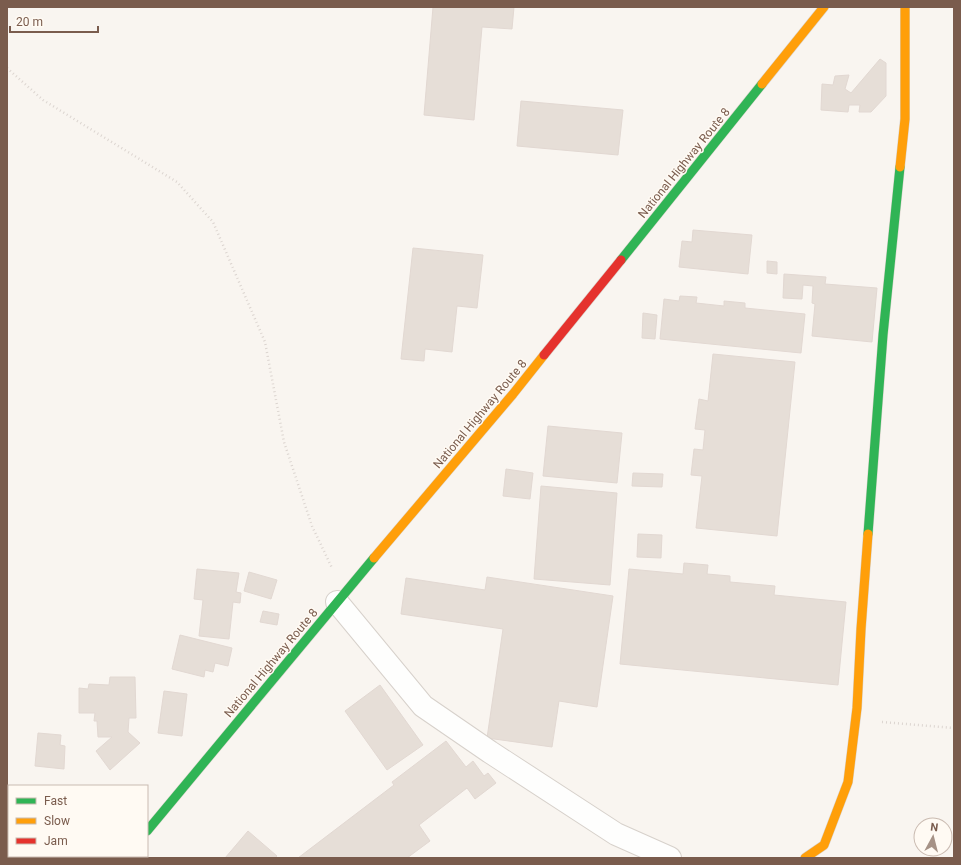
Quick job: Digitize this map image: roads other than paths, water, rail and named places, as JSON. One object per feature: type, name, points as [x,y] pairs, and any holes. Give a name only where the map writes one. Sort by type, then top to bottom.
[{"type":"main road","name":"National Highway Route 8","points":[[148,831],[340,598],[513,394],[824,7]]},
{"type":"main road","points":[[805,858],[826,851],[848,782],[855,719],[860,629],[883,335],[905,119],[905,7]]},
{"type":"street","points":[[340,598],[423,706],[490,752],[616,834],[670,858]]}]
